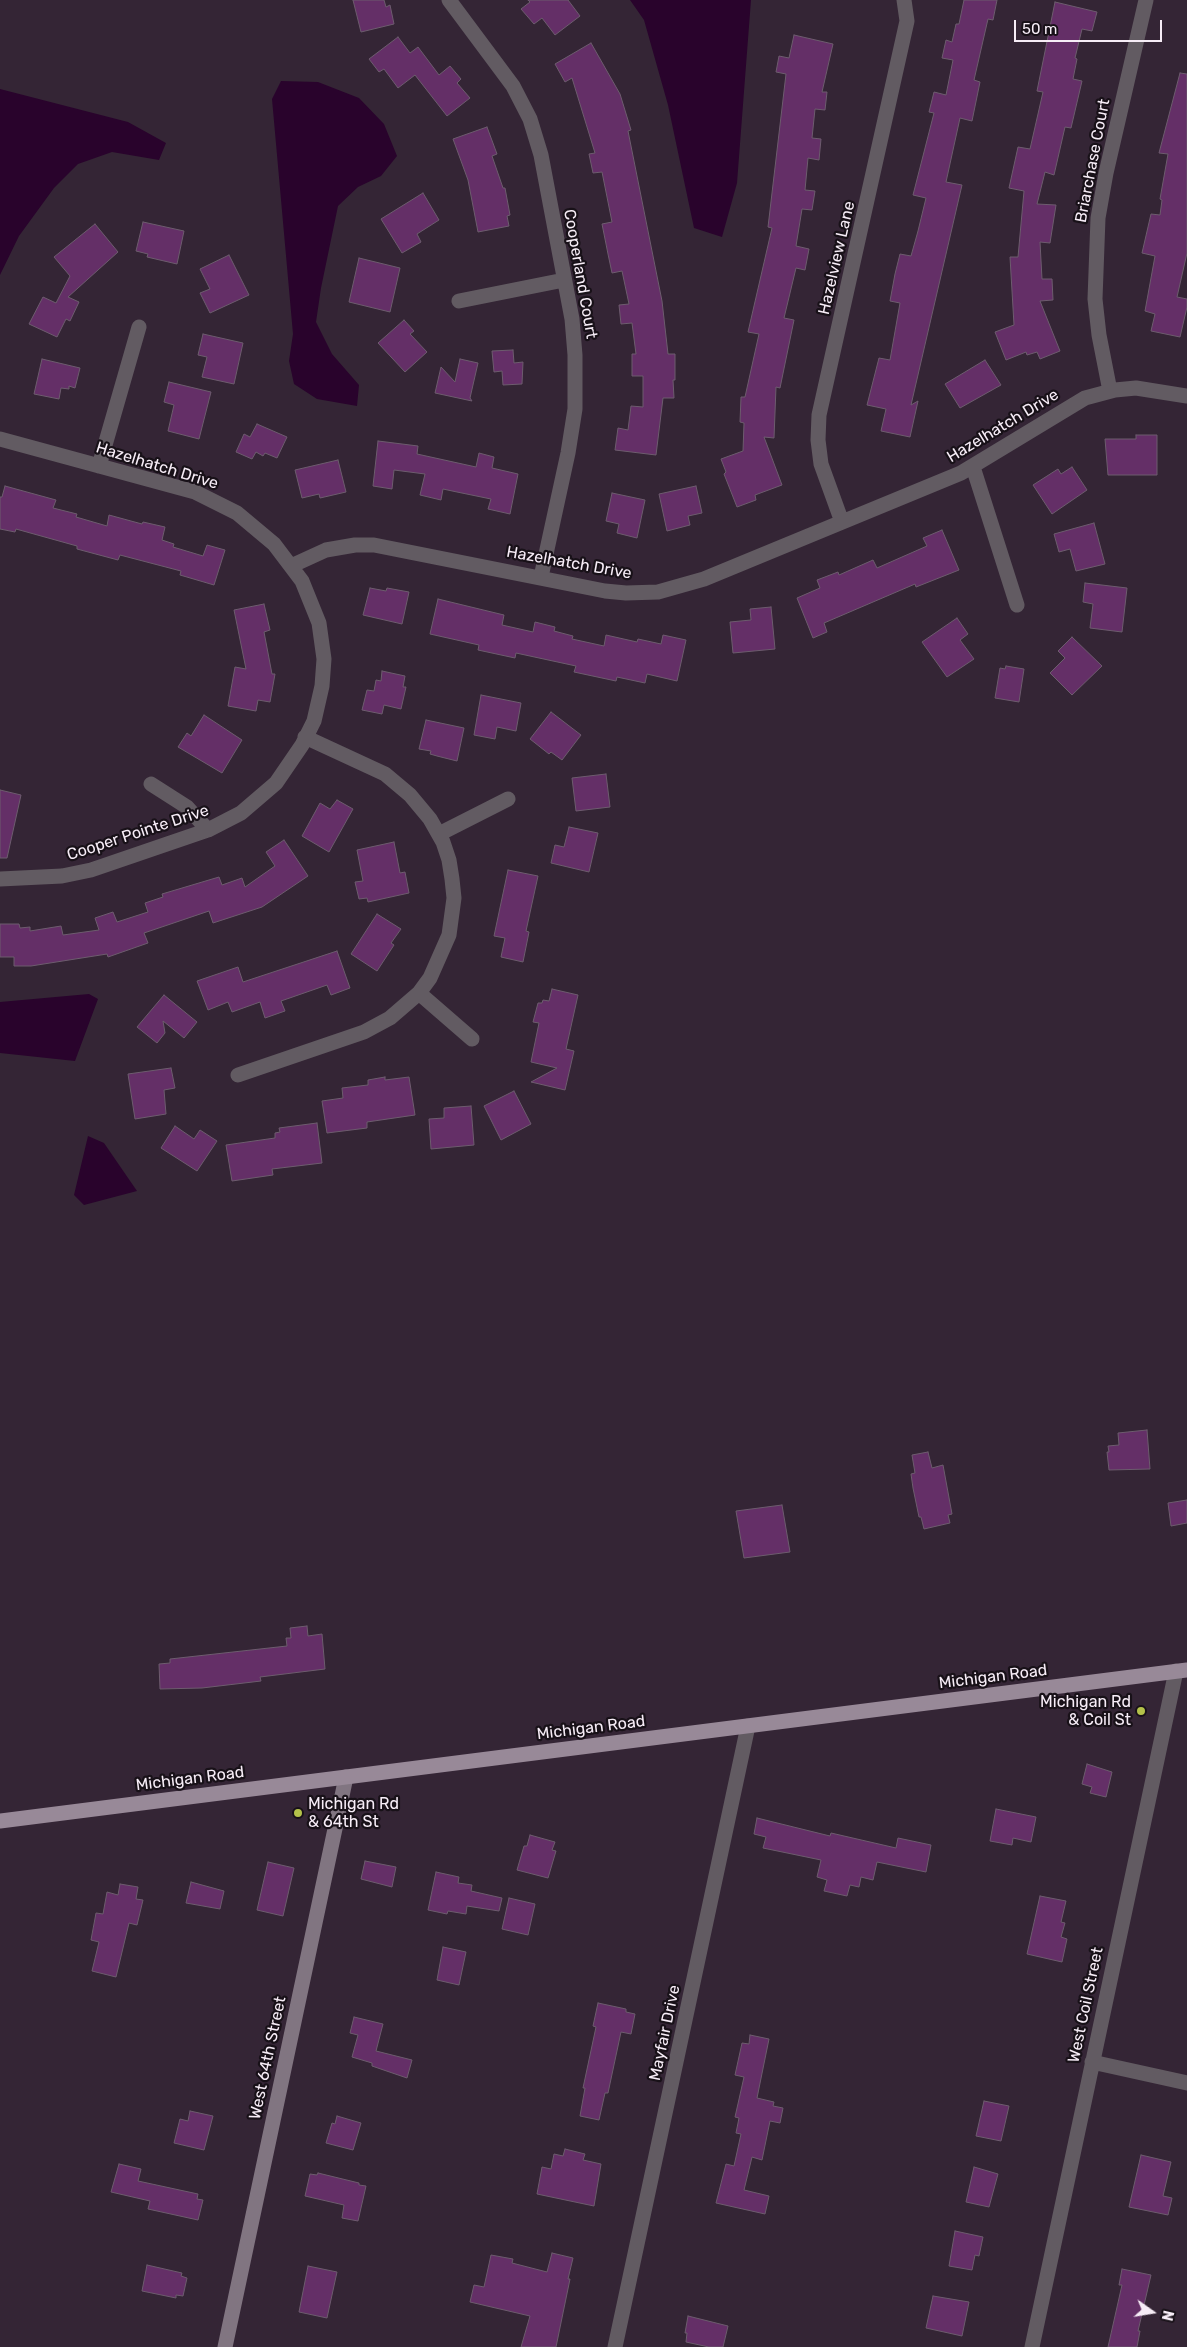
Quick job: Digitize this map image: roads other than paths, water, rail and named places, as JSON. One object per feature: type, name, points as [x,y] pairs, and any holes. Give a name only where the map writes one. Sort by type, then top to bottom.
[{"type":"main road","name":"Michigan Road","points":[[0,1821],[1182,1671]]},
{"type":"street","name":"Cooperland Court","points":[[449,0],[513,86],[530,119],[541,155],[572,319],[575,354],[574,409],[568,453],[541,577]]},
{"type":"street","name":"Hazelview Lane","points":[[842,522],[821,464],[818,440],[819,415],[907,21],[904,0]]},
{"type":"street","name":"Briarchase Court","points":[[1110,391],[1099,335],[1095,299],[1098,218],[1106,173],[1146,0]]},
{"type":"street","points":[[459,301],[564,280]]},
{"type":"street","points":[[99,466],[139,326]]},
{"type":"street","name":"Hazelhatch Drive","points":[[0,438],[195,492],[221,503],[261,530],[291,566],[326,550],[355,545],[374,545],[617,592],[658,592],[704,580],[973,467],[1085,398],[1110,391],[1136,388],[1187,396]]},
{"type":"street","points":[[973,467],[1017,605]]},
{"type":"street","name":"Cooper Pointe Drive","points":[[0,879],[79,874],[208,830],[242,813],[270,790],[287,769],[314,721],[320,694],[324,659],[316,614],[302,582],[291,566]]},
{"type":"street","points":[[238,1075],[371,1029],[390,1018],[419,993],[435,970],[449,935],[454,898],[449,860],[439,834],[420,805],[385,774],[305,737]]},
{"type":"street","points":[[151,784],[187,807],[208,830]]},
{"type":"street","points":[[439,834],[508,799]]},
{"type":"street","points":[[419,993],[472,1040]]},
{"type":"street","name":"West Coil Street","points":[[1032,2347],[1092,2062],[1182,1671]]},
{"type":"street","name":"Mayfair Drive","points":[[616,2347],[748,1726]]},
{"type":"street","name":"West 64th Street","points":[[225,2347],[346,1777]]},
{"type":"street","points":[[1092,2062],[1187,2083]]},
{"type":"place","name":"Michigan Rd & Coil St","points":[[1141,1711]]},
{"type":"place","name":"Michigan Rd & 64th St","points":[[298,1813]]}]
